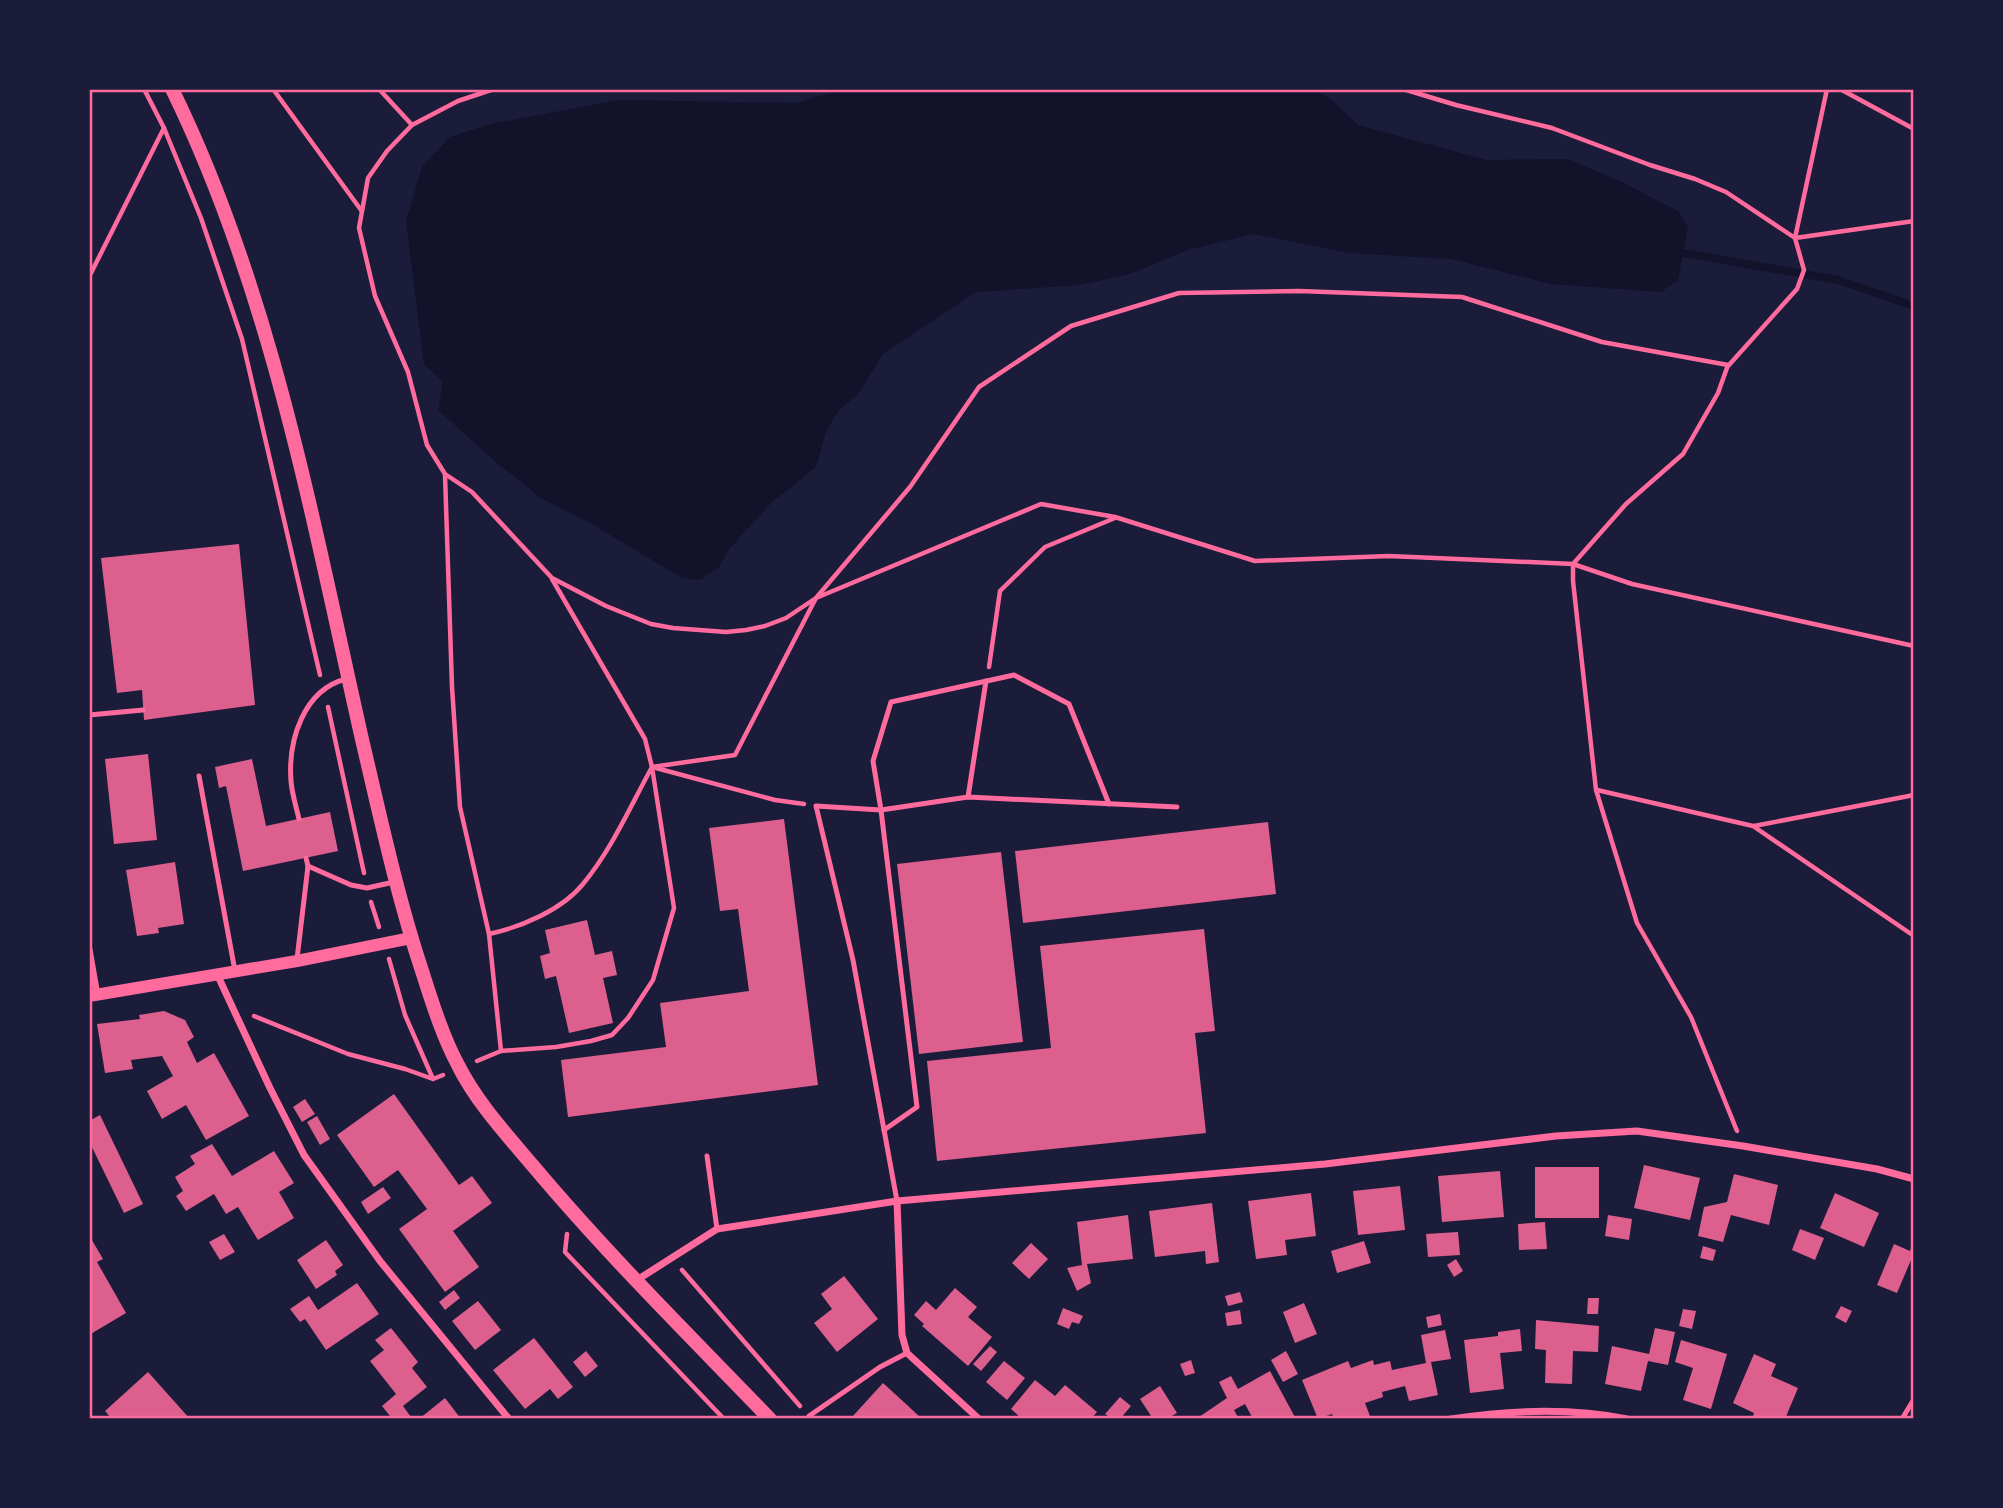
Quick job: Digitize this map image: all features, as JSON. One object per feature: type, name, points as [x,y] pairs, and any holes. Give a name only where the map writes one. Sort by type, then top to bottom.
[{"type":"main road","points":[[172,89],[223,206],[267,339],[314,523],[395,881],[436,1014],[459,1068],[500,1127],[569,1209],[770,1419]]},
{"type":"street","points":[[89,949],[93,995],[297,961],[411,938]]},
{"type":"street","points":[[217,974],[230,1006],[304,1155],[380,1261],[509,1419]]},
{"type":"street","points":[[637,1280],[717,1229],[897,1201],[1325,1164],[1556,1136],[1637,1131],[1743,1146],[1877,1170],[1914,1180]]},
{"type":"street","points":[[897,1201],[902,1335],[907,1353],[979,1419]]},
{"type":"street","points":[[1451,1419],[1488,1413],[1547,1410],[1628,1419]]},
{"type":"lane","points":[[884,1130],[917,1107],[873,761],[891,702],[1014,675],[1069,704],[1109,804]]},
{"type":"lane","points":[[299,819],[291,782],[292,749],[303,714],[323,688],[349,678]]},
{"type":"lane","points":[[968,797],[986,681]]},
{"type":"lane","points":[[89,715],[143,709]]},
{"type":"lane","points":[[198,776],[235,971]]},
{"type":"lane","points":[[897,1201],[853,960],[816,806],[881,810],[968,797],[1177,807]]},
{"type":"lane","points":[[297,961],[308,866],[306,858]]},
{"type":"lane","points":[[308,866],[351,885],[367,888],[395,881]]},
{"type":"lane","points":[[707,1156],[717,1229]]},
{"type":"lane","points":[[809,1416],[880,1367],[907,1353]]},
{"type":"lane","points":[[1902,1419],[1914,1399]]},
{"type":"path","points":[[144,89],[201,218],[242,338],[367,888],[405,1015],[433,1079],[348,1054],[230,1006]]},
{"type":"path","points":[[273,89],[362,211]]},
{"type":"path","points":[[379,89],[412,125]]},
{"type":"path","points":[[459,1068],[501,1051],[556,1047],[592,1041],[612,1034],[628,1018],[653,981],[674,908],[645,738],[552,578],[472,492],[445,474],[427,445],[408,372],[375,296],[359,228],[369,178],[387,151],[412,125],[458,101],[494,89]]},
{"type":"path","points":[[1403,89],[1455,105],[1552,128],[1695,179],[1726,192],[1796,238],[1914,221]]},
{"type":"path","points":[[1743,1146],[1691,1017],[1637,923],[1597,790],[1573,564],[1626,504],[1683,454],[1717,393],[1728,366],[1797,289],[1804,270],[1796,238],[1828,89]]},
{"type":"path","points":[[1840,89],[1914,129]]},
{"type":"path","points":[[89,277],[163,128]]},
{"type":"path","points":[[652,767],[735,755],[816,598],[910,487],[979,387],[1071,326],[1179,293],[1299,291],[1462,297],[1602,342],[1694,357],[1728,366]]},
{"type":"path","points":[[445,474],[452,687],[460,807],[489,934],[501,1051]]},
{"type":"path","points":[[552,578],[606,606],[650,624],[726,632],[746,630],[786,618],[816,598],[1041,503],[1115,517],[1255,561],[1389,556],[1573,564],[1632,584],[1914,646]]},
{"type":"path","points":[[986,681],[1000,591],[1045,547],[1115,517]]},
{"type":"path","points":[[489,934],[507,930],[562,904],[582,885],[600,860],[652,767]]},
{"type":"path","points":[[652,767],[775,800],[816,806]]},
{"type":"path","points":[[1597,790],[1753,826],[1914,936]]},
{"type":"path","points":[[1753,826],[1914,795]]},
{"type":"path","points":[[565,1252],[724,1419]]},
{"type":"path","points":[[671,1257],[809,1416]]},
{"type":"shaded area","points":[[843,89],[1315,89],[1334,102],[1358,125],[1486,160],[1567,159],[1618,180],[1678,211],[1688,227],[1678,280],[1661,292],[1551,284],[1451,259],[1349,253],[1253,234],[1188,250],[1130,274],[1079,285],[976,292],[883,354],[858,394],[838,411],[826,432],[816,467],[772,502],[730,548],[719,567],[700,580],[682,578],[592,524],[541,498],[438,410],[443,382],[424,364],[406,221],[422,167],[450,137],[490,124],[619,100],[797,103]]},
{"type":"building","points":[[239,544],[255,705],[144,720],[142,690],[117,693],[101,558]]},
{"type":"building","points":[[148,754],[157,840],[114,844],[105,759]]},
{"type":"building","points":[[252,759],[266,826],[330,812],[338,851],[243,871],[226,786],[219,788],[215,767]]},
{"type":"building","points":[[784,819],[818,1085],[568,1117],[561,1060],[666,1047],[660,1003],[749,991],[738,909],[720,911],[709,828]]},
{"type":"building","points":[[1268,822],[1276,894],[1023,923],[1015,851]]},
{"type":"building","points":[[1001,852],[1023,1042],[919,1054],[897,864]]},
{"type":"building","points":[[175,862],[184,924],[158,928],[159,933],[137,936],[126,870]]},
{"type":"building","points":[[587,920],[595,955],[612,951],[617,975],[603,978],[613,1023],[569,1033],[556,976],[545,979],[540,956],[550,953],[545,930]]},
{"type":"building","points":[[1204,929],[1215,1031],[1195,1033],[1206,1133],[937,1161],[927,1061],[1051,1048],[1040,946]]},
{"type":"building","points":[[164,1011],[185,1020],[194,1037],[187,1042],[197,1063],[214,1053],[249,1116],[206,1140],[186,1105],[162,1119],[147,1091],[173,1076],[162,1056],[131,1060],[133,1069],[105,1073],[97,1024],[140,1019],[139,1015]]},
{"type":"building","points":[[394,1094],[459,1185],[472,1176],[492,1203],[453,1231],[479,1267],[445,1292],[399,1229],[427,1209],[398,1170],[374,1187],[337,1135]]},
{"type":"building","points":[[305,1099],[315,1114],[302,1122],[293,1107]]},
{"type":"building","points":[[100,1115],[143,1204],[124,1213],[89,1141],[89,1121]]},
{"type":"building","points":[[317,1116],[330,1139],[320,1145],[307,1122]]},
{"type":"building","points":[[212,1144],[232,1176],[274,1151],[294,1183],[279,1192],[294,1218],[258,1240],[238,1207],[226,1214],[214,1194],[186,1211],[176,1196],[183,1191],[175,1177],[195,1164],[190,1156]]},
{"type":"building","points":[[1644,1165],[1700,1178],[1690,1220],[1634,1208]]},
{"type":"building","points":[[1535,1167],[1599,1167],[1599,1218],[1535,1218]]},
{"type":"building","points":[[1500,1171],[1504,1217],[1442,1222],[1438,1176]]},
{"type":"building","points":[[1734,1174],[1778,1185],[1769,1225],[1731,1215],[1723,1242],[1698,1236],[1704,1207],[1727,1202]]},
{"type":"building","points":[[1400,1186],[1405,1230],[1358,1235],[1353,1191]]},
{"type":"building","points":[[383,1187],[391,1198],[368,1214],[361,1202]]},
{"type":"building","points":[[1311,1193],[1316,1236],[1285,1240],[1287,1255],[1256,1259],[1248,1201]]},
{"type":"building","points":[[1835,1193],[1879,1213],[1864,1247],[1820,1228]]},
{"type":"building","points":[[1212,1203],[1219,1262],[1206,1264],[1205,1251],[1155,1257],[1149,1211]]},
{"type":"building","points":[[1128,1215],[1133,1259],[1087,1264],[1091,1283],[1077,1291],[1067,1268],[1082,1265],[1077,1222]]},
{"type":"building","points":[[1608,1215],[1632,1219],[1629,1240],[1605,1236]]},
{"type":"building","points":[[1545,1222],[1547,1249],[1519,1250],[1518,1224]]},
{"type":"building","points":[[1800,1229],[1824,1238],[1815,1260],[1792,1250]]},
{"type":"building","points":[[1458,1232],[1460,1255],[1428,1257],[1426,1234]]},
{"type":"building","points":[[224,1234],[235,1252],[220,1260],[209,1242]]},
{"type":"building","points":[[89,1235],[103,1259],[97,1262],[126,1313],[89,1335]]},
{"type":"building","points":[[326,1240],[343,1265],[335,1271],[337,1275],[316,1289],[297,1260]]},
{"type":"building","points":[[1364,1241],[1371,1263],[1337,1273],[1331,1251]]},
{"type":"building","points":[[1914,1241],[1914,1261],[1911,1260],[1897,1293],[1877,1285],[1894,1244],[1910,1251]]},
{"type":"building","points":[[1031,1243],[1048,1259],[1029,1279],[1012,1263]]},
{"type":"building","points":[[1703,1246],[1716,1250],[1713,1261],[1700,1258]]},
{"type":"building","points":[[1456,1259],[1463,1271],[1454,1277],[1447,1265]]},
{"type":"building","points":[[844,1276],[878,1319],[837,1352],[814,1323],[832,1309],[821,1294]]},
{"type":"building","points":[[357,1283],[379,1314],[326,1350],[305,1319],[300,1322],[290,1309],[309,1296],[318,1310]]},
{"type":"building","points":[[955,1288],[977,1307],[968,1317],[992,1337],[968,1366],[922,1326],[924,1324],[914,1315],[926,1301],[936,1310]]},
{"type":"building","points":[[454,1290],[460,1298],[445,1310],[439,1302]]},
{"type":"building","points":[[1240,1292],[1243,1302],[1228,1306],[1225,1296]]},
{"type":"building","points":[[1588,1298],[1599,1298],[1598,1314],[1587,1314]]},
{"type":"building","points":[[478,1301],[501,1330],[475,1350],[452,1321]]},
{"type":"building","points":[[1304,1303],[1317,1334],[1295,1343],[1283,1312]]},
{"type":"building","points":[[1841,1306],[1852,1311],[1846,1323],[1835,1317]]},
{"type":"building","points":[[1063,1308],[1083,1316],[1079,1324],[1072,1322],[1069,1329],[1057,1324]]},
{"type":"building","points":[[1683,1309],[1696,1311],[1692,1329],[1679,1326]]},
{"type":"building","points":[[1240,1310],[1242,1324],[1227,1326],[1225,1313]]},
{"type":"building","points":[[1440,1314],[1442,1325],[1428,1328],[1426,1317]]},
{"type":"building","points":[[1536,1320],[1599,1326],[1598,1352],[1573,1351],[1572,1384],[1545,1383],[1546,1350],[1535,1349]]},
{"type":"building","points":[[391,1328],[418,1362],[412,1368],[427,1387],[403,1406],[411,1417],[409,1419],[387,1419],[390,1416],[382,1406],[396,1394],[370,1361],[384,1350],[375,1340]]},
{"type":"building","points":[[1655,1328],[1675,1332],[1668,1365],[1648,1361],[1641,1391],[1605,1384],[1612,1346],[1649,1354]]},
{"type":"building","points":[[1520,1329],[1522,1351],[1500,1353],[1504,1389],[1470,1393],[1464,1340],[1498,1336],[1498,1332]]},
{"type":"building","points":[[1445,1330],[1451,1359],[1431,1362],[1438,1395],[1409,1401],[1405,1386],[1382,1392],[1383,1397],[1365,1403],[1370,1416],[1363,1419],[1334,1419],[1332,1414],[1318,1419],[1302,1380],[1348,1361],[1351,1368],[1373,1360],[1374,1365],[1390,1361],[1392,1370],[1426,1363],[1421,1335]]},
{"type":"building","points":[[534,1338],[573,1387],[558,1399],[550,1389],[525,1409],[493,1370]]},
{"type":"building","points":[[1681,1340],[1727,1354],[1711,1409],[1683,1400],[1693,1368],[1675,1362]]},
{"type":"building","points":[[990,1346],[997,1352],[981,1371],[973,1364]]},
{"type":"building","points":[[586,1351],[598,1366],[585,1377],[573,1362]]},
{"type":"building","points":[[1286,1351],[1298,1374],[1283,1382],[1271,1360]]},
{"type":"building","points":[[1754,1354],[1776,1364],[1771,1376],[1798,1388],[1785,1419],[1752,1419],[1754,1413],[1733,1403]]},
{"type":"building","points":[[1191,1360],[1195,1373],[1185,1376],[1180,1364]]},
{"type":"building","points":[[1004,1361],[1025,1378],[1007,1400],[986,1382]]},
{"type":"building","points":[[1270,1371],[1296,1419],[1253,1419],[1245,1404],[1234,1410],[1239,1419],[1196,1419],[1227,1398],[1219,1382],[1231,1376],[1238,1389]]},
{"type":"building","points":[[148,1372],[190,1419],[112,1419],[105,1411]]},
{"type":"building","points":[[1035,1380],[1055,1396],[1065,1385],[1097,1412],[1091,1419],[1022,1419],[1011,1409]]},
{"type":"building","points":[[883,1383],[906,1404],[922,1419],[852,1417]]},
{"type":"building","points":[[1160,1386],[1177,1413],[1166,1419],[1153,1419],[1140,1399]]},
{"type":"building","points":[[1120,1397],[1131,1406],[1120,1419],[1106,1419],[1108,1416],[1105,1414]]},
{"type":"building","points":[[445,1398],[461,1419],[419,1419]]},
{"type":"waterway","points":[[1684,253],[1838,280],[1914,306]]}]
